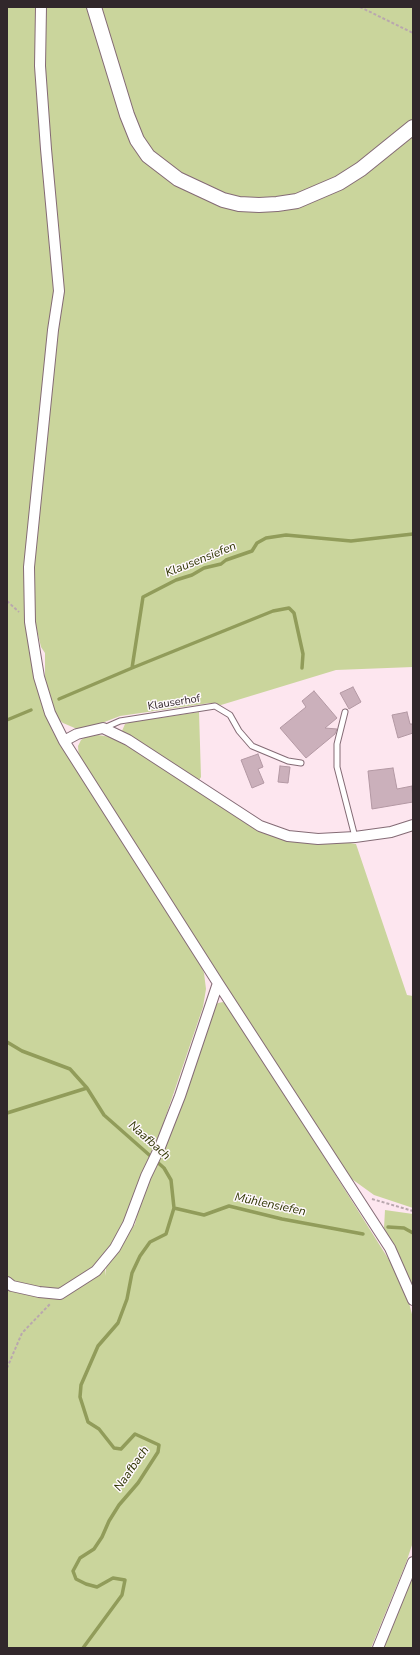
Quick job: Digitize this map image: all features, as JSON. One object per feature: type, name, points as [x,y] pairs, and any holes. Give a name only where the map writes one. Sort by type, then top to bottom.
[{"type":"main road","points":[[94,7],[127,115],[137,140],[148,156],[178,179],[223,200],[239,204],[259,205],[276,204],[297,200],[339,183],[413,128]]},
{"type":"street","points":[[41,7],[40,66],[58,291],[29,566],[30,622],[39,677],[50,713],[64,741],[218,983],[390,1248],[413,1300]]},
{"type":"street","points":[[64,741],[77,734],[103,728],[128,740],[260,826],[288,836],[318,839],[355,837],[391,832],[413,825]]},
{"type":"street","points":[[7,1282],[12,1286],[39,1292],[60,1294],[96,1271],[115,1248],[128,1224],[146,1176],[180,1096],[218,983]]},
{"type":"street","points":[[378,1648],[413,1562]]},
{"type":"lane","name":"Klauserhof","points":[[103,728],[120,721],[215,706],[230,715],[239,731],[252,746],[288,761],[301,763]]},
{"type":"lane","points":[[344,712],[337,744],[336,767],[355,837]]},
{"type":"path","points":[[360,7],[413,33]]},
{"type":"path","points":[[356,1195],[413,1210]]},
{"type":"path","points":[[7,1368],[22,1334],[60,1294]]},
{"type":"green space","points":[[7,7],[413,7],[413,667],[336,670],[221,705],[210,703],[120,716],[89,728],[77,729],[63,723],[55,716],[45,680],[45,653],[41,647],[33,613],[46,713],[53,732],[197,956],[204,973],[206,989],[203,1007],[157,1142],[213,1007],[218,1003],[223,1002],[229,1006],[391,1263],[407,1295],[413,1318],[413,1542],[406,1563],[371,1648],[7,1648]],"holes":[[[145,1180],[135,1224],[106,1268],[105,1276],[105,1266]]]},
{"type":"green space","points":[[199,712],[201,777],[198,782],[122,731],[125,724],[131,722]]},
{"type":"green space","points":[[98,735],[117,738],[255,826],[356,844],[407,995],[413,996],[413,1208],[374,1195],[349,1177],[341,1166],[79,759],[78,746],[81,740],[87,736]]},
{"type":"green space","points":[[385,1210],[413,1214],[413,1294],[384,1228]]},
{"type":"green space","points":[[413,1570],[413,1648],[380,1648]]},
{"type":"building","points":[[353,687],[361,702],[349,709],[340,693]]},
{"type":"building","points":[[314,691],[337,718],[325,728],[337,729],[335,734],[306,758],[280,728],[306,707],[302,701]]},
{"type":"building","points":[[407,712],[410,724],[413,724],[413,733],[398,738],[392,715]]},
{"type":"building","points":[[258,754],[263,767],[258,769],[264,783],[252,788],[241,760]]},
{"type":"building","points":[[280,766],[290,767],[288,783],[278,782]]},
{"type":"building","points":[[393,768],[397,789],[412,786],[413,802],[372,809],[368,771]]},
{"type":"waterway","name":"Klausensiefen","points":[[59,699],[132,668],[143,597],[204,568],[221,564],[226,560],[252,551],[257,543],[266,538],[286,535],[351,541],[413,534]]},
{"type":"waterway","points":[[132,668],[273,611],[289,608],[294,613],[303,654],[302,668]]},
{"type":"waterway","name":"Klausensiefen","points":[[7,720],[31,710]]},
{"type":"waterway","name":"Naafbach","points":[[7,1042],[22,1051],[70,1069],[87,1088],[104,1115],[164,1168],[171,1180],[174,1208],[166,1234],[150,1242],[140,1256],[132,1273],[127,1299],[118,1323],[98,1346],[81,1385],[80,1397],[88,1422],[99,1429],[114,1448],[121,1449],[135,1434],[159,1445],[158,1452],[138,1483],[119,1505],[94,1549],[80,1558],[73,1571],[76,1579],[97,1587],[113,1578],[125,1580],[122,1595],[83,1648]]},
{"type":"waterway","points":[[7,1113],[87,1088]]},
{"type":"waterway","name":"Mühlensiefen","points":[[174,1208],[204,1215],[229,1206],[282,1219],[363,1234]]},
{"type":"waterway","name":"Mühlensiefen","points":[[388,1227],[404,1228],[413,1233]]}]
